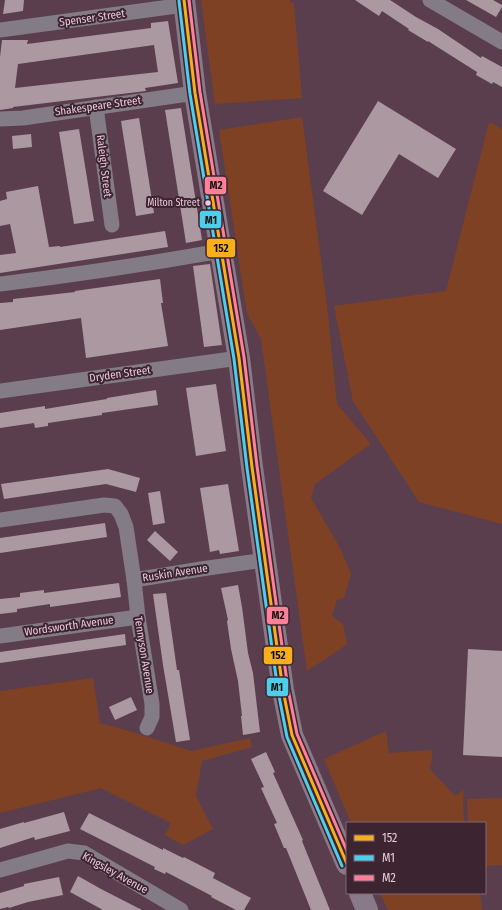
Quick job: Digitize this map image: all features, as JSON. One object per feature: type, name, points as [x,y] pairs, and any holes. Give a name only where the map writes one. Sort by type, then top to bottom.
[{"type":"main road","points":[[184,3],[195,93],[239,358],[251,459],[283,690],[292,735],[346,862]]},
{"type":"main road","points":[[360,894],[367,910]]},
{"type":"street","points":[[433,1],[502,42]]},
{"type":"street","name":"Spenser Street","points":[[0,30],[184,3]]},
{"type":"street","name":"Shakespeare Street","points":[[0,119],[24,118],[195,93]]},
{"type":"street","name":"Raleigh Street","points":[[96,107],[112,225]]},
{"type":"street","points":[[0,284],[66,276],[221,251]]},
{"type":"street","name":"Dryden Street","points":[[0,391],[239,358]]},
{"type":"street","name":"Ruskin Avenue","points":[[0,520],[104,505],[115,506],[121,514],[126,527],[134,580],[265,560]]},
{"type":"street","name":"Tennyson Avenue","points":[[134,580],[138,617],[152,704],[152,717],[147,728]]},
{"type":"street","name":"Wordsworth Avenue","points":[[0,636],[138,617]]},
{"type":"street","name":"Kingsley Avenue","points":[[0,870],[68,851],[84,853],[181,910]]},
{"type":"shaded area","points":[[201,0],[289,0],[294,4],[302,98],[215,104]]},
{"type":"shaded area","points":[[302,117],[327,306],[337,404],[371,444],[315,484],[311,498],[340,548],[351,574],[344,598],[337,600],[332,616],[343,624],[347,644],[307,671],[261,339],[247,314],[219,130]]},
{"type":"shaded area","points":[[489,122],[502,129],[502,524],[419,502],[353,401],[334,306],[446,291]]},
{"type":"shaded area","points":[[93,678],[100,723],[191,751],[250,738],[252,747],[202,761],[196,796],[213,829],[183,845],[165,835],[171,823],[101,788],[0,813],[0,691]]},
{"type":"shaded area","points":[[386,731],[389,753],[433,750],[430,769],[455,796],[464,790],[464,822],[351,822],[324,759]]},
{"type":"shaded area","points":[[502,798],[502,865],[486,866],[486,822],[468,822],[467,799]]},
{"type":"shaded area","points":[[380,894],[480,894],[482,910],[388,910]]},
{"type":"building","points":[[5,0],[24,0],[23,11],[3,14]]},
{"type":"building","points":[[355,0],[390,0],[438,29],[481,58],[482,56],[502,67],[502,87],[493,82],[492,84],[476,75],[477,72],[408,30],[409,29],[382,11],[379,16]]},
{"type":"building","points":[[466,0],[493,0],[502,5],[502,7],[496,17]]},
{"type":"building","points":[[168,21],[178,83],[145,88],[146,91],[13,107],[0,110],[0,57],[2,40],[28,40],[27,44],[151,28],[151,23]],"holes":[[[154,45],[158,72],[15,88],[18,64]]]},
{"type":"building","points":[[378,101],[456,149],[438,178],[399,154],[362,215],[323,191]]},
{"type":"building","points":[[181,108],[202,240],[186,243],[165,110]]},
{"type":"building","points":[[139,118],[154,213],[136,216],[121,121]]},
{"type":"building","points":[[79,129],[94,221],[74,224],[59,132]]},
{"type":"building","points":[[31,134],[32,147],[13,149],[12,136]]},
{"type":"building","points":[[38,186],[49,247],[60,247],[165,231],[168,247],[0,273],[0,255],[16,253],[10,224],[0,226],[0,201],[7,199],[6,192]]},
{"type":"building","points":[[210,264],[222,345],[204,347],[193,266]]},
{"type":"building","points":[[160,279],[163,303],[161,303],[168,346],[86,358],[81,318],[0,330],[0,303],[13,302],[13,299],[75,292]]},
{"type":"building","points":[[216,384],[226,451],[196,456],[186,388]]},
{"type":"building","points":[[156,390],[158,405],[48,423],[48,426],[35,428],[34,423],[0,428],[0,413],[45,406],[45,409]]},
{"type":"building","points":[[108,469],[140,478],[136,492],[106,484],[4,499],[1,484]]},
{"type":"building","points":[[228,484],[239,551],[220,554],[219,550],[210,552],[200,488]]},
{"type":"building","points":[[160,491],[165,523],[153,525],[148,493]]},
{"type":"building","points":[[105,523],[107,537],[0,553],[0,538]]},
{"type":"building","points":[[155,531],[178,552],[170,561],[147,540]]},
{"type":"building","points":[[119,583],[121,597],[50,607],[50,604],[17,609],[17,612],[0,614],[0,599],[20,597],[20,593],[44,590],[44,593]]},
{"type":"building","points":[[238,585],[248,653],[253,673],[260,732],[243,735],[238,681],[221,588]]},
{"type":"building","points":[[166,593],[177,670],[179,670],[190,740],[176,742],[153,594]]},
{"type":"building","points":[[125,634],[126,645],[0,663],[0,652]]},
{"type":"building","points":[[468,649],[502,651],[502,757],[463,755]]},
{"type":"building","points":[[131,697],[137,710],[115,720],[109,707]]},
{"type":"building","points":[[266,752],[275,772],[273,773],[303,840],[302,841],[330,910],[311,910],[286,848],[284,848],[274,824],[277,823],[261,788],[264,787],[251,759]]},
{"type":"building","points":[[64,812],[70,831],[35,840],[34,837],[0,848],[0,829]]},
{"type":"building","points":[[89,813],[163,850],[163,848],[183,858],[184,857],[215,873],[213,878],[251,898],[244,910],[236,910],[166,872],[165,874],[154,869],[155,867],[80,829]]},
{"type":"building","points":[[78,876],[142,910],[103,910],[70,892]]},
{"type":"building","points":[[59,877],[63,895],[0,909],[0,893],[24,886],[24,884]]},
{"type":"transit line","name":"152","points":[[184,0],[195,93],[239,358],[252,467],[283,690],[292,735],[346,862]]},
{"type":"transit line","name":"M2","points":[[189,0],[200,92],[244,357],[257,466],[288,689],[297,734],[346,849]]},
{"type":"transit line","name":"M1","points":[[179,1],[190,94],[234,359],[247,468],[278,691],[287,737],[342,866]]},
{"type":"place","name":"Milton Street","points":[[208,203]]}]
